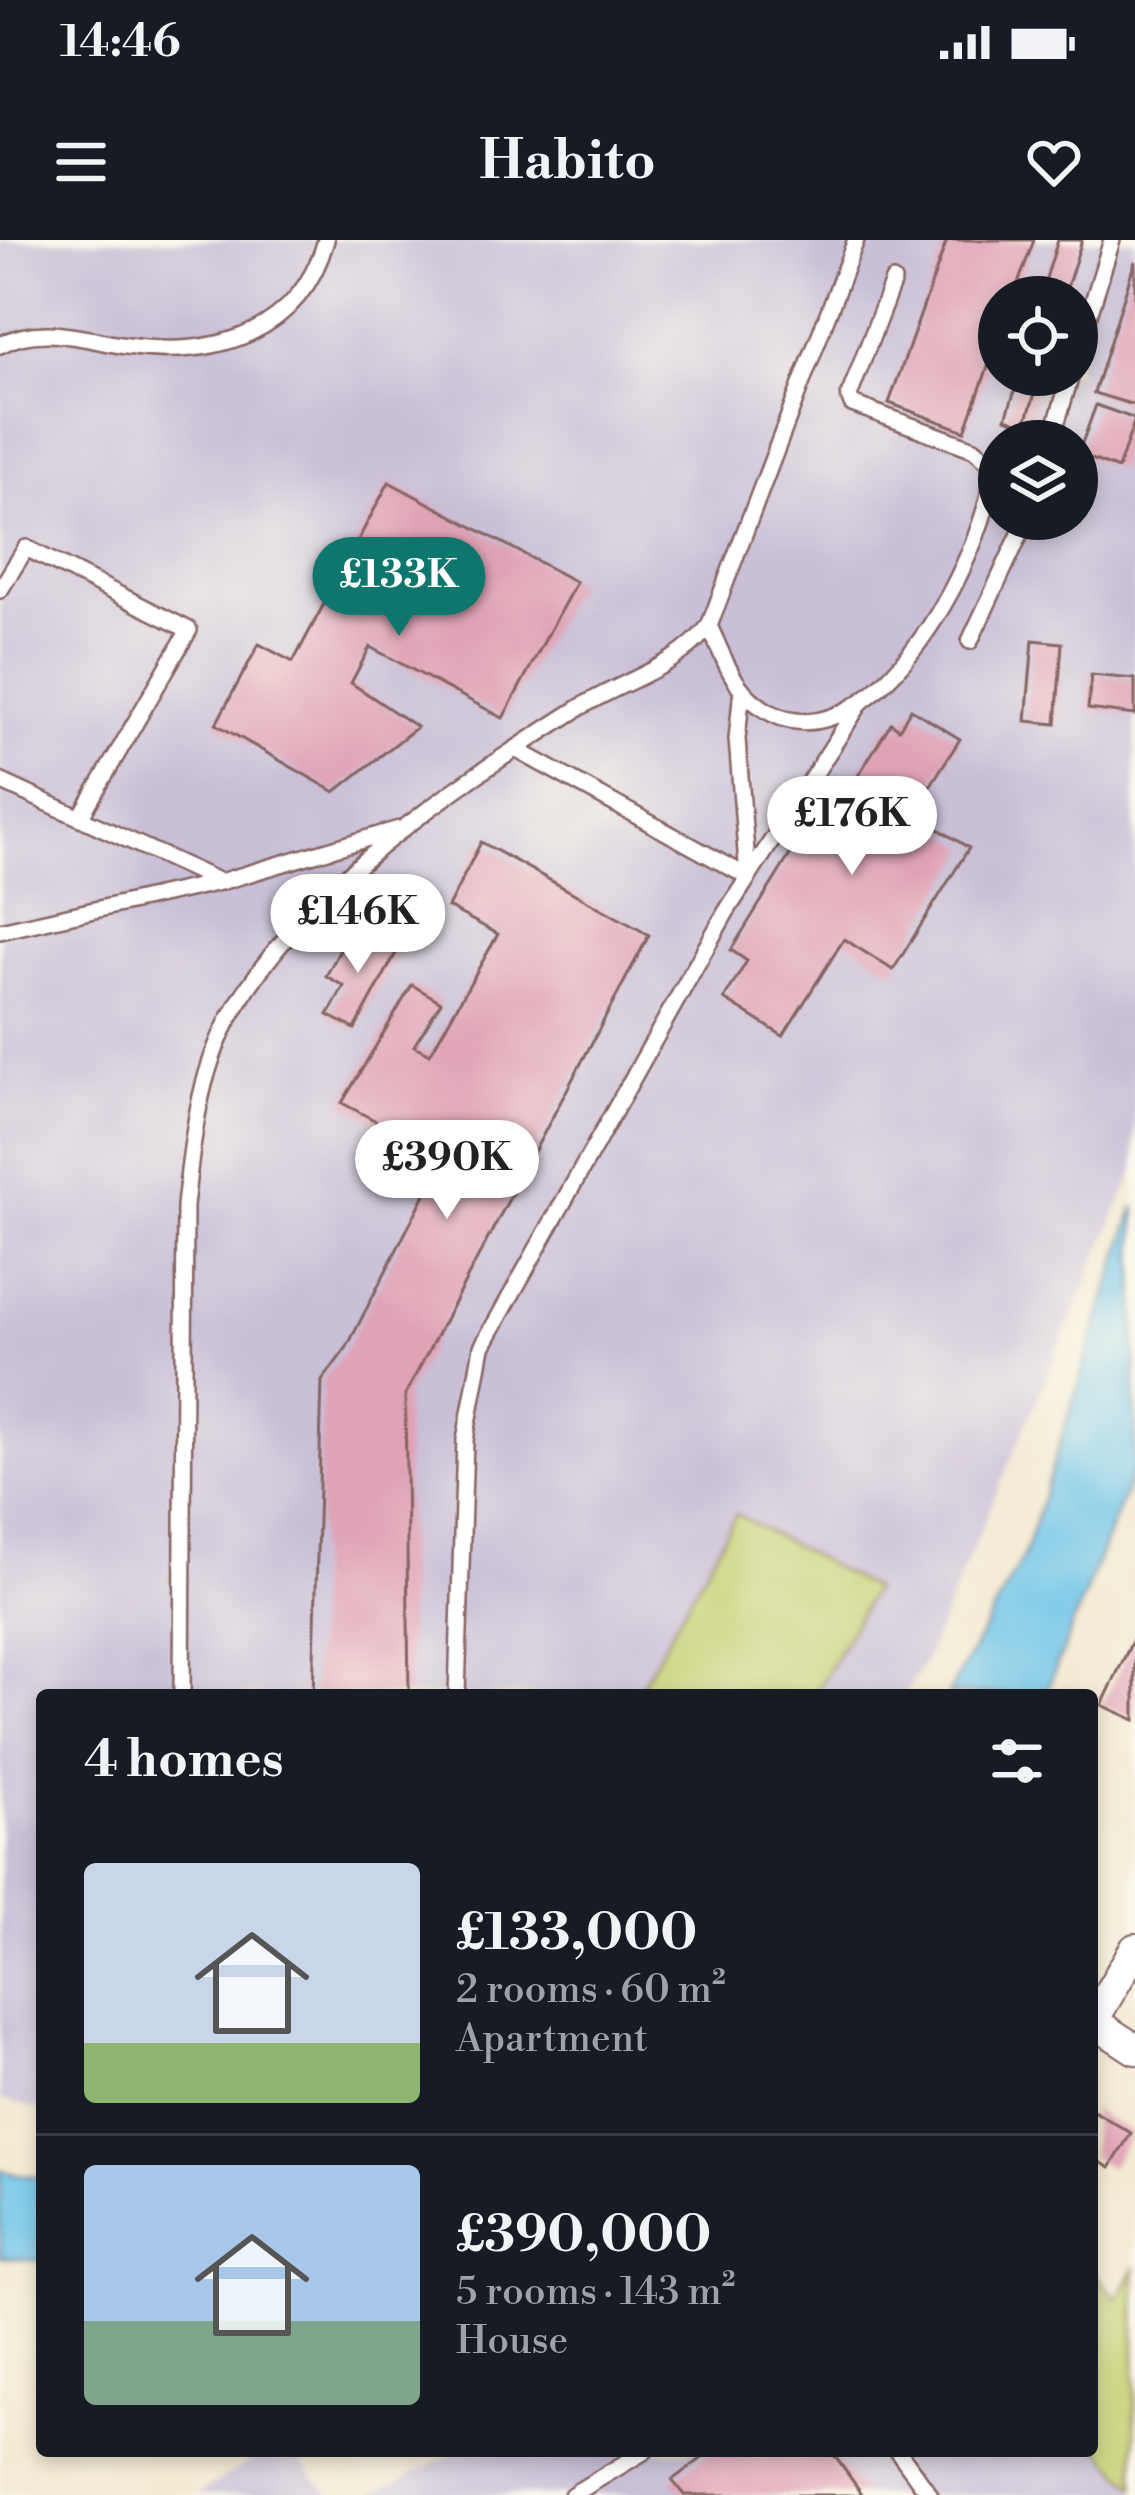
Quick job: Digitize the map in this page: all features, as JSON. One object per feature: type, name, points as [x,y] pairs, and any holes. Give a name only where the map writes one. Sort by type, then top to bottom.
[{"type":"street","points":[[1098,2011],[1135,1949]]},
{"type":"street","points":[[1098,2025],[1135,2049]]},
{"type":"lane","points":[[0,345],[49,333],[175,350],[210,348],[250,336],[280,317],[305,290],[326,240]]},
{"type":"lane","points":[[182,1689],[185,1206],[206,1076],[227,1022],[311,911],[413,825],[584,706],[696,644],[709,626],[856,240]]},
{"type":"lane","points":[[1098,286],[1112,240]]},
{"type":"lane","points":[[457,1689],[465,1440],[482,1347],[748,877],[859,705],[929,631],[968,562],[993,465],[974,449],[852,404],[849,396],[893,281]]},
{"type":"lane","points":[[970,641],[1017,540]]},
{"type":"lane","points":[[0,590],[26,548],[189,630],[80,818]]},
{"type":"lane","points":[[709,626],[742,689],[776,716],[804,722],[830,719],[859,705]]},
{"type":"lane","points":[[742,689],[737,739],[748,877]]},
{"type":"lane","points":[[517,750],[748,877]]},
{"type":"lane","points":[[0,781],[220,882]]},
{"type":"lane","points":[[0,931],[220,882],[413,825]]},
{"type":"lane","points":[[572,2495],[635,2457]]},
{"type":"lane","points":[[902,2457],[930,2495]]},
{"type":"shaded area","points":[[0,240],[1135,240],[1135,1170],[923,1665],[908,1689],[36,1689],[36,2109],[0,2100]]},
{"type":"shaded area","points":[[1098,2447],[1135,2487],[1135,2495],[370,2495],[446,2457],[1098,2457]]},
{"type":"shaded area","points":[[257,2457],[296,2457],[331,2495],[197,2495]]},
{"type":"green space","points":[[736,1514],[873,1589],[818,1689],[639,1689]]},
{"type":"green space","points":[[1135,2269],[1135,2487],[1098,2447],[1098,2278],[1117,2299]]},
{"type":"water","points":[[1135,1206],[1135,1467],[1047,1689],[951,1689],[1025,1553]]},
{"type":"water","points":[[0,2171],[36,2177],[36,2260],[0,2257]]},
{"type":"building","points":[[947,240],[1034,240],[1021,276],[978,276],[978,395],[965,431],[889,403]]},
{"type":"building","points":[[1058,240],[1082,240],[1071,276],[1047,276]]},
{"type":"building","points":[[1135,261],[1134,405],[1098,394],[1098,380]]},
{"type":"building","points":[[1013,396],[1034,396],[1027,420],[1006,418]]},
{"type":"building","points":[[1096,405],[1135,419],[1118,469],[1098,462],[1098,420],[1090,420]]},
{"type":"building","points":[[389,482],[576,582],[503,718],[370,647],[351,683],[417,727],[335,792],[216,724],[259,644],[293,662]]},
{"type":"building","points":[[1033,640],[1062,643],[1056,724],[1026,721]]},
{"type":"building","points":[[1091,675],[1135,679],[1135,715],[1088,709]]},
{"type":"building","points":[[911,709],[960,739],[913,813],[969,848],[893,970],[844,939],[783,1036],[724,999],[747,961],[731,950],[832,787],[846,795],[891,723],[899,729]]},
{"type":"building","points":[[481,842],[649,935],[405,1395],[409,1689],[313,1689],[322,1381],[347,1347],[444,1157],[342,1103],[412,985],[441,1002],[414,1046],[430,1054],[498,934],[448,907]]},
{"type":"building","points":[[352,928],[396,953],[355,1029],[328,1015],[344,986],[326,976]]},
{"type":"building","points":[[1135,1635],[1135,1720],[1102,1705]]},
{"type":"building","points":[[1098,2114],[1131,2133],[1110,2168],[1098,2161]]},
{"type":"building","points":[[704,2457],[835,2457],[863,2495],[684,2495],[672,2480]]}]
